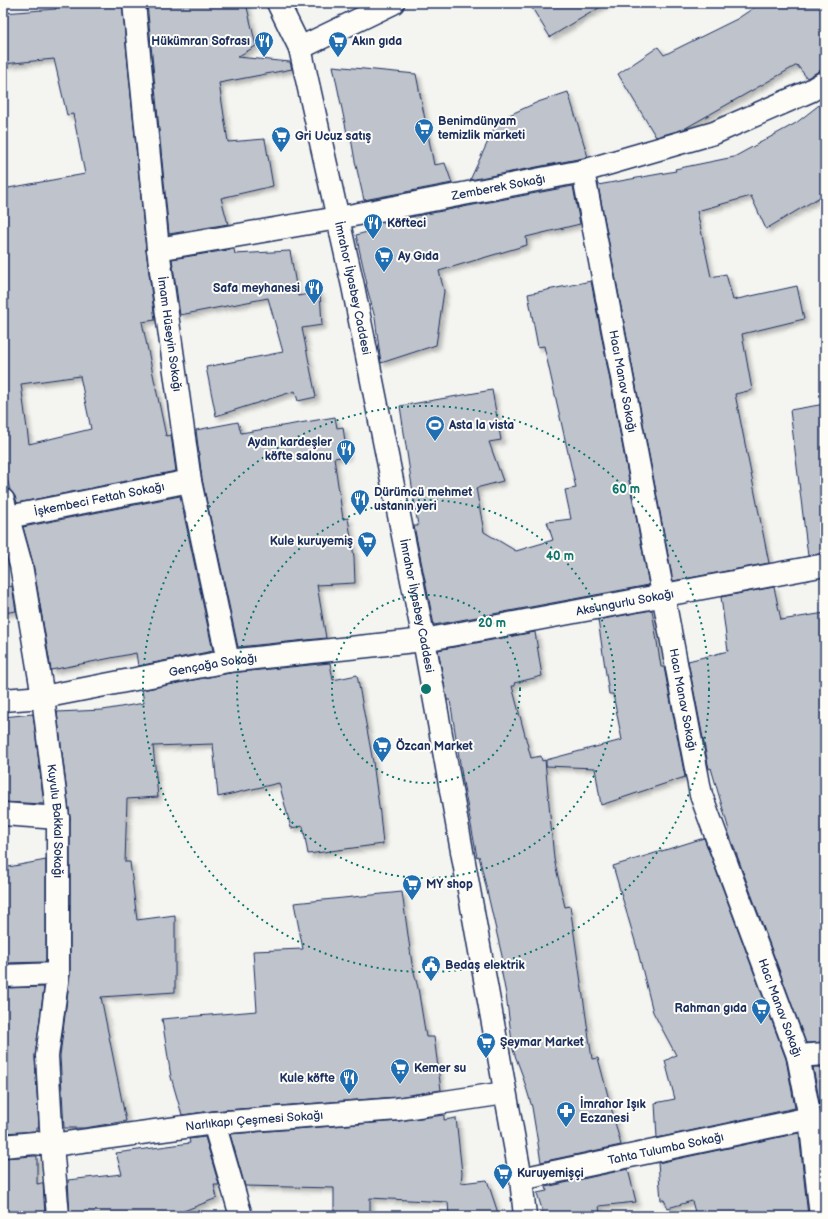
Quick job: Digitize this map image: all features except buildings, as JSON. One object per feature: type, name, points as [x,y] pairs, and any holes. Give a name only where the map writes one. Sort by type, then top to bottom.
[{"type":"street","name":"İmam Hüseyin Sokağı","points":[[134,3],[158,249],[190,481],[228,661]]},
{"type":"street","name":"İmrahor İlyasbey Caddesi","points":[[278,3],[300,48],[354,294],[424,640],[521,1179],[525,1216]]},
{"type":"street","points":[[300,48],[393,3]]},
{"type":"street","name":"Zemberek Sokağı","points":[[158,249],[338,218],[583,171],[714,133],[810,91],[825,82]]},
{"type":"street","name":"Hacı Manav Sokağı","points":[[583,171],[701,795],[798,1056],[810,1118],[820,1216]]},
{"type":"street","name":"İşkembeci Fettah Sokağı","points":[[5,508],[190,481]]},
{"type":"street","name":"Kuyulu Bakkal Sokağı","points":[[5,508],[12,565],[43,697],[58,818],[58,974],[47,1056],[58,1216]]},
{"type":"street","name":"Aksungurlu Sokağı","points":[[424,640],[825,565]]},
{"type":"street","name":"Gençağa Sokağı","points":[[3,700],[43,697],[228,661],[424,640]]},
{"type":"street","points":[[3,814],[58,818]]},
{"type":"street","points":[[3,976],[58,974]]},
{"type":"street","points":[[798,1056],[825,1054]]},
{"type":"street","name":"Narlıkapı Çeşmesi Sokağı","points":[[3,1146],[35,1143],[52,1145],[214,1123],[398,1109],[505,1093]]},
{"type":"street","name":"Tahta Tulumba Sokağı","points":[[521,1179],[810,1118]]},
{"type":"street","points":[[214,1123],[241,1216]]},
{"type":"place","name":"Hükümran Sofrası","points":[[264,58]]},
{"type":"place","name":"Akın gıda","points":[[338,58]]},
{"type":"place","name":"Benimdünyam temizlik marketi","points":[[424,145]]},
{"type":"place","name":"Gri Ucuz satış","points":[[281,153]]},
{"type":"place","name":"Köfteci","points":[[373,240]]},
{"type":"place","name":"Ay Gıda","points":[[384,273]]},
{"type":"place","name":"Safa meyhanesi","points":[[314,305]]},
{"type":"place","name":"Asta la vista","points":[[435,442]]},
{"type":"place","name":"Aydın kardeşler köfte salonu","points":[[346,466]]},
{"type":"place","name":"Dürümcü mehmet ustanın yeri","points":[[360,516]]},
{"type":"place","name":"Kule kuruyemiş","points":[[367,558]]},
{"type":"place","name":"Özcan Market","points":[[382,763]]},
{"type":"place","name":"MY shop","points":[[412,901]]},
{"type":"place","name":"Bedaş elektrik","points":[[431,982]]},
{"type":"place","name":"Rahman gıda","points":[[761,1025]]},
{"type":"place","name":"Şeymar Market","points":[[486,1059]]},
{"type":"place","name":"Kemer su","points":[[400,1085]]},
{"type":"place","name":"Kule köfte","points":[[349,1095]]},
{"type":"place","name":"İmrahor Işık Eczanesi","points":[[566,1128]]},
{"type":"place","name":"Kuruyemişçi","points":[[503,1190]]}]
